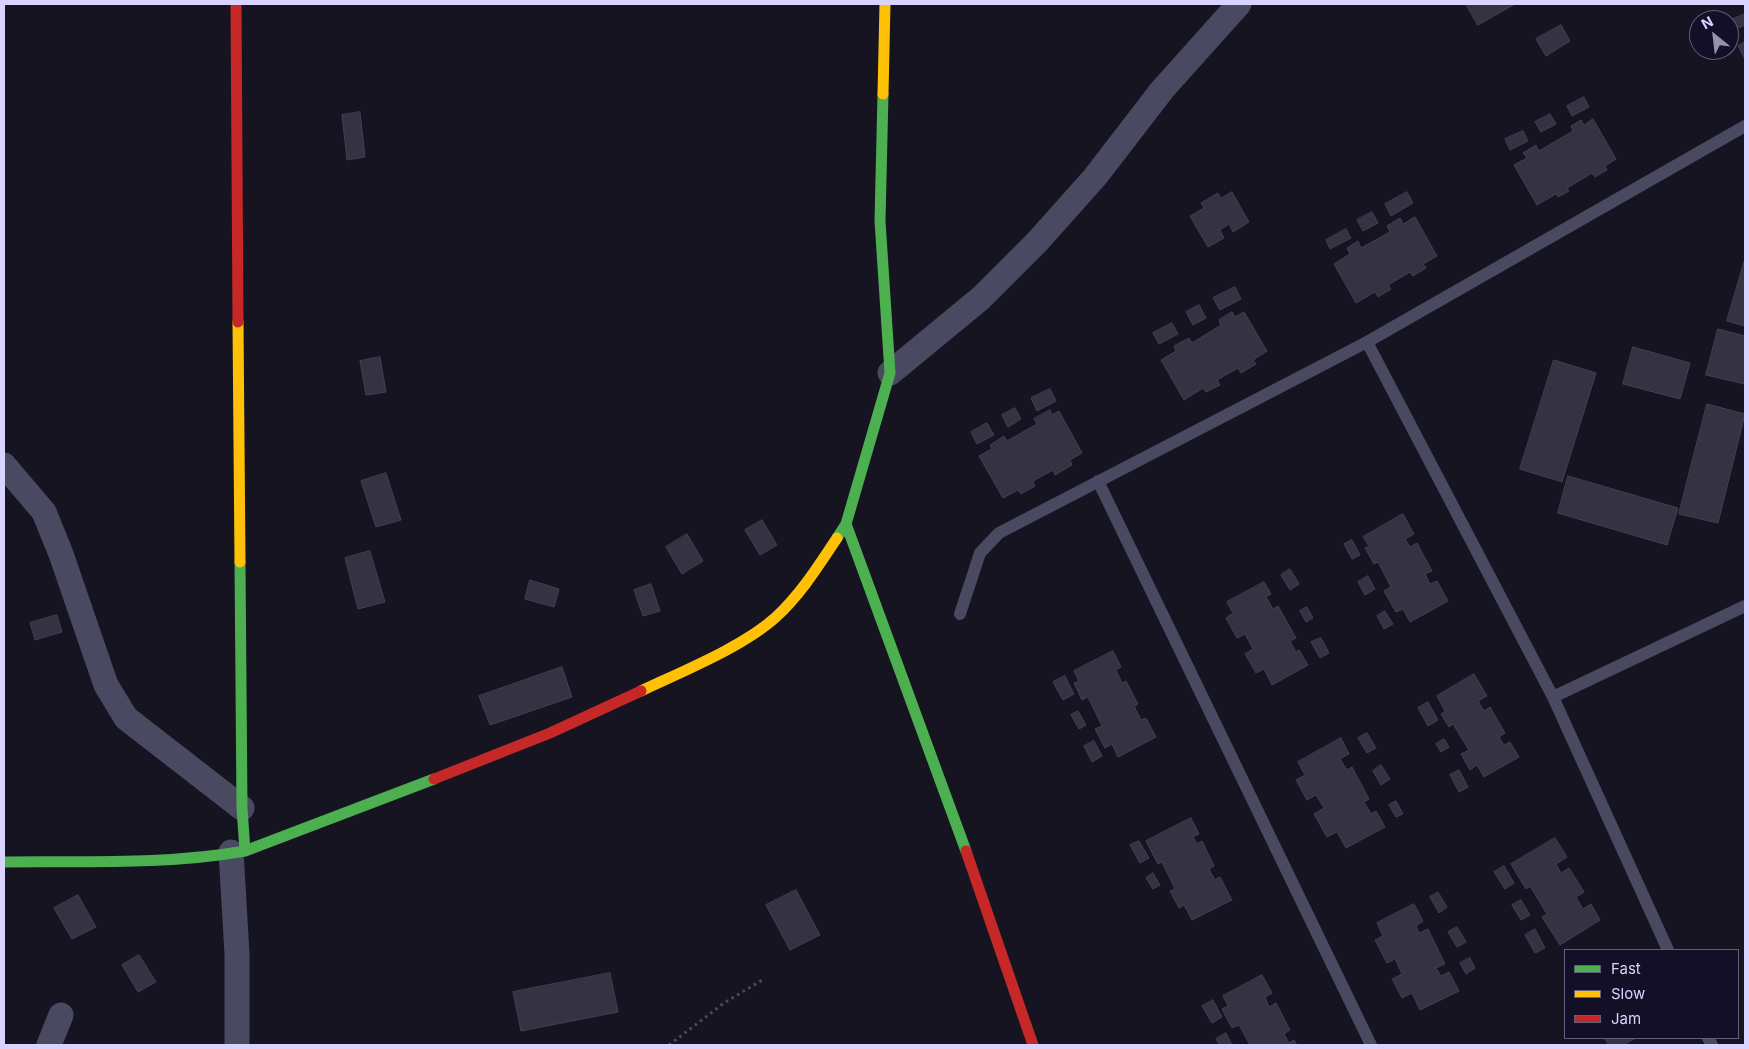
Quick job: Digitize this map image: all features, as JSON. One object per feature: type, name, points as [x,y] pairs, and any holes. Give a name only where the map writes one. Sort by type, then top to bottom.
[{"type":"street","points":[[236,4],[242,808],[238,852],[237,1045]]},
{"type":"street","points":[[4,862],[150,860],[216,856],[238,852],[436,780],[517,747],[645,690],[746,639],[776,617],[813,575],[846,524],[890,373],[880,221],[885,4]]},
{"type":"street","points":[[890,373],[981,298],[1037,242],[1095,177],[1162,90],[1239,4]]},
{"type":"street","points":[[4,465],[44,512],[87,625],[106,685],[126,718],[242,808]]},
{"type":"street","points":[[846,524],[955,819],[1033,1045]]},
{"type":"street","points":[[49,1045],[61,1015]]},
{"type":"lane","points":[[960,614],[980,553],[999,534],[1367,342],[1745,126]]},
{"type":"lane","points":[[1367,342],[1554,697],[1668,949]]},
{"type":"lane","points":[[1098,481],[1371,1045]]},
{"type":"lane","points":[[1554,697],[1745,606]]},
{"type":"path","points":[[669,1045],[724,1003],[764,979]]},
{"type":"building","points":[[1466,4],[1515,4],[1478,25]]},
{"type":"building","points":[[1745,14],[1745,25],[1739,28],[1739,17]]},
{"type":"building","points":[[1561,25],[1570,41],[1546,56],[1536,39]]},
{"type":"building","points":[[1745,42],[1745,59],[1739,48],[1739,45]]},
{"type":"building","points":[[1584,97],[1589,107],[1572,116],[1567,106]]},
{"type":"building","points":[[360,112],[365,157],[347,160],[342,115]]},
{"type":"building","points":[[1550,114],[1556,124],[1541,132],[1535,122]]},
{"type":"building","points":[[1593,119],[1616,159],[1605,166],[1607,170],[1595,177],[1592,173],[1567,188],[1569,191],[1558,197],[1556,194],[1537,205],[1514,165],[1527,158],[1523,153],[1536,145],[1539,151],[1573,131],[1571,126],[1581,120],[1584,125]]},
{"type":"building","points":[[1523,131],[1528,141],[1510,150],[1505,139]]},
{"type":"building","points":[[1232,192],[1249,222],[1233,232],[1229,224],[1220,230],[1224,238],[1208,247],[1190,216],[1204,208],[1201,203],[1218,193],[1221,198]]},
{"type":"building","points":[[1407,192],[1413,203],[1391,216],[1385,204]]},
{"type":"building","points":[[1372,212],[1378,223],[1363,231],[1357,220]]},
{"type":"building","points":[[1415,217],[1437,256],[1423,264],[1426,268],[1413,276],[1410,272],[1388,285],[1391,289],[1378,297],[1375,292],[1356,303],[1334,264],[1350,254],[1347,248],[1358,241],[1361,248],[1390,232],[1387,226],[1400,218],[1403,224]]},
{"type":"building","points":[[1346,229],[1351,238],[1330,249],[1326,240]]},
{"type":"building","points":[[1745,259],[1745,326],[1727,321]]},
{"type":"building","points":[[1235,287],[1241,299],[1220,310],[1213,298]]},
{"type":"building","points":[[1199,305],[1206,318],[1193,325],[1186,312]]},
{"type":"building","points":[[1232,312],[1235,317],[1244,312],[1267,351],[1253,360],[1256,364],[1241,373],[1238,368],[1217,380],[1220,385],[1206,392],[1203,388],[1184,400],[1161,360],[1176,351],[1174,346],[1189,338],[1192,343],[1221,325],[1219,320]]},
{"type":"building","points":[[1172,323],[1178,334],[1159,344],[1153,333]]},
{"type":"building","points":[[1718,329],[1745,336],[1745,384],[1706,375]]},
{"type":"building","points":[[1633,347],[1690,363],[1680,399],[1623,384]]},
{"type":"building","points":[[380,357],[386,392],[366,395],[360,361]]},
{"type":"building","points":[[1554,360],[1596,373],[1562,482],[1520,469]]},
{"type":"building","points":[[1050,389],[1056,401],[1037,411],[1031,398]]},
{"type":"building","points":[[1707,404],[1745,414],[1718,523],[1679,514]]},
{"type":"building","points":[[1015,408],[1021,419],[1008,427],[1002,415]]},
{"type":"building","points":[[1050,410],[1052,415],[1059,411],[1082,453],[1070,460],[1072,465],[1055,475],[1053,470],[1033,481],[1035,486],[1021,494],[1018,490],[1003,498],[979,456],[992,449],[990,445],[1004,436],[1007,441],[1037,424],[1034,419]]},
{"type":"building","points":[[987,423],[994,435],[977,444],[971,432]]},
{"type":"building","points":[[386,473],[401,520],[376,527],[361,481]]},
{"type":"building","points":[[1568,476],[1678,508],[1667,545],[1558,513]]},
{"type":"building","points":[[1403,514],[1414,534],[1405,539],[1410,547],[1417,543],[1432,571],[1425,574],[1430,584],[1437,581],[1448,601],[1410,622],[1403,609],[1396,612],[1384,591],[1391,587],[1378,562],[1374,564],[1365,548],[1369,546],[1363,537]]},
{"type":"building","points":[[762,520],[777,545],[760,555],[745,530]]},
{"type":"building","points":[[687,534],[703,561],[682,574],[666,547]]},
{"type":"building","points":[[1352,540],[1360,555],[1352,559],[1344,544]]},
{"type":"building","points":[[370,551],[385,602],[358,609],[345,558]]},
{"type":"building","points":[[1290,569],[1299,584],[1290,590],[1281,575]]},
{"type":"building","points":[[1368,576],[1375,589],[1365,595],[1358,582]]},
{"type":"building","points":[[530,580],[559,589],[554,607],[525,599]]},
{"type":"building","points":[[1264,582],[1271,594],[1266,597],[1273,609],[1278,606],[1296,638],[1290,641],[1296,652],[1299,650],[1308,665],[1272,685],[1264,669],[1256,673],[1245,654],[1253,649],[1245,634],[1237,638],[1226,618],[1233,613],[1227,602]]},
{"type":"building","points":[[651,584],[660,611],[643,616],[634,590]]},
{"type":"building","points":[[1307,607],[1313,618],[1306,622],[1300,611]]},
{"type":"building","points":[[1385,611],[1393,624],[1384,629],[1377,616]]},
{"type":"building","points":[[57,615],[62,632],[35,640],[30,623]]},
{"type":"building","points":[[1321,638],[1329,653],[1320,658],[1311,642]]},
{"type":"building","points":[[1113,651],[1121,667],[1116,670],[1122,683],[1126,681],[1138,704],[1134,706],[1141,720],[1146,718],[1156,737],[1118,757],[1112,744],[1105,748],[1095,729],[1102,726],[1088,697],[1082,700],[1074,683],[1079,681],[1074,671]]},
{"type":"building","points":[[562,667],[572,697],[490,725],[479,696]]},
{"type":"building","points":[[1474,674],[1487,696],[1478,701],[1484,711],[1490,707],[1505,733],[1499,737],[1504,745],[1510,742],[1519,757],[1484,777],[1477,765],[1470,770],[1461,754],[1469,750],[1453,724],[1449,727],[1441,714],[1445,711],[1437,696]]},
{"type":"building","points":[[1065,676],[1074,694],[1063,700],[1053,682]]},
{"type":"building","points":[[1428,702],[1438,720],[1428,726],[1418,708]]},
{"type":"building","points":[[1078,711],[1086,725],[1079,729],[1071,715]]},
{"type":"building","points":[[1367,733],[1376,748],[1367,753],[1358,738]]},
{"type":"building","points":[[1341,738],[1349,754],[1340,759],[1347,770],[1352,767],[1369,799],[1364,802],[1371,814],[1376,811],[1385,827],[1346,848],[1337,832],[1327,837],[1314,814],[1324,808],[1316,795],[1307,800],[1296,780],[1305,775],[1298,762]]},
{"type":"building","points":[[1444,739],[1449,747],[1441,752],[1436,744]]},
{"type":"building","points":[[1094,741],[1102,756],[1092,762],[1084,746]]},
{"type":"building","points":[[1381,765],[1390,779],[1381,785],[1373,771]]},
{"type":"building","points":[[1459,770],[1468,787],[1459,792],[1450,775]]},
{"type":"building","points":[[1396,801],[1403,814],[1396,817],[1389,805]]},
{"type":"building","points":[[1191,818],[1199,834],[1193,837],[1197,844],[1202,841],[1214,866],[1209,869],[1215,880],[1220,877],[1232,900],[1192,920],[1184,905],[1179,908],[1170,891],[1175,889],[1162,862],[1158,864],[1146,841]]},
{"type":"building","points":[[1555,838],[1567,857],[1556,864],[1561,873],[1569,868],[1584,892],[1576,897],[1583,909],[1591,904],[1600,920],[1560,945],[1542,917],[1547,914],[1530,886],[1526,889],[1511,864]]},
{"type":"building","points":[[1139,841],[1149,858],[1140,863],[1130,845]]},
{"type":"building","points":[[1504,866],[1514,883],[1505,889],[1494,872]]},
{"type":"building","points":[[1153,873],[1160,885],[1153,889],[1146,878]]},
{"type":"building","points":[[796,890],[820,935],[790,950],[766,905]]},
{"type":"building","points":[[1438,892],[1447,907],[1439,913],[1430,897]]},
{"type":"building","points":[[78,895],[96,927],[72,939],[54,908]]},
{"type":"building","points":[[1521,900],[1530,915],[1521,920],[1512,905]]},
{"type":"building","points":[[1414,904],[1423,921],[1416,926],[1419,933],[1428,929],[1445,964],[1436,968],[1441,976],[1449,972],[1459,991],[1420,1010],[1412,993],[1402,998],[1392,979],[1402,974],[1395,959],[1387,963],[1375,940],[1383,936],[1377,923]]},
{"type":"building","points":[[1457,927],[1466,942],[1457,947],[1448,932]]},
{"type":"building","points":[[1535,929],[1545,948],[1535,953],[1525,935]]},
{"type":"building","points":[[139,955],[156,982],[138,992],[122,965]]},
{"type":"building","points":[[1470,958],[1475,968],[1466,974],[1460,963]]},
{"type":"building","points":[[610,973],[618,1012],[521,1031],[513,992]]},
{"type":"building","points":[[1262,975],[1272,993],[1265,997],[1269,1007],[1276,1003],[1290,1030],[1284,1034],[1289,1043],[1294,1040],[1297,1045],[1250,1045],[1239,1025],[1232,1028],[1222,1009],[1228,1006],[1223,996]]},
{"type":"building","points":[[1213,1000],[1222,1017],[1212,1023],[1202,1006]]},
{"type":"building","points":[[1226,1033],[1232,1045],[1220,1045],[1216,1039]]},
{"type":"building","points":[[1606,1039],[1634,1039],[1623,1045],[1609,1045]]},
{"type":"traffic: fast","points":[[837,538],[846,524],[890,373],[880,221],[883,94]]},
{"type":"traffic: fast","points":[[846,524],[966,851]]},
{"type":"traffic: fast","points":[[240,562],[242,808],[245,851]]},
{"type":"traffic: fast","points":[[4,862],[155,860],[245,851],[434,779]]},
{"type":"traffic: slow","points":[[883,94],[885,4]]},
{"type":"traffic: slow","points":[[238,322],[240,562]]},
{"type":"traffic: slow","points":[[641,691],[712,658],[762,628],[794,599],[837,538]]},
{"type":"traffic: jam","points":[[236,4],[238,322]]},
{"type":"traffic: jam","points":[[434,779],[550,733],[641,691]]},
{"type":"traffic: jam","points":[[966,851],[1033,1045]]}]
